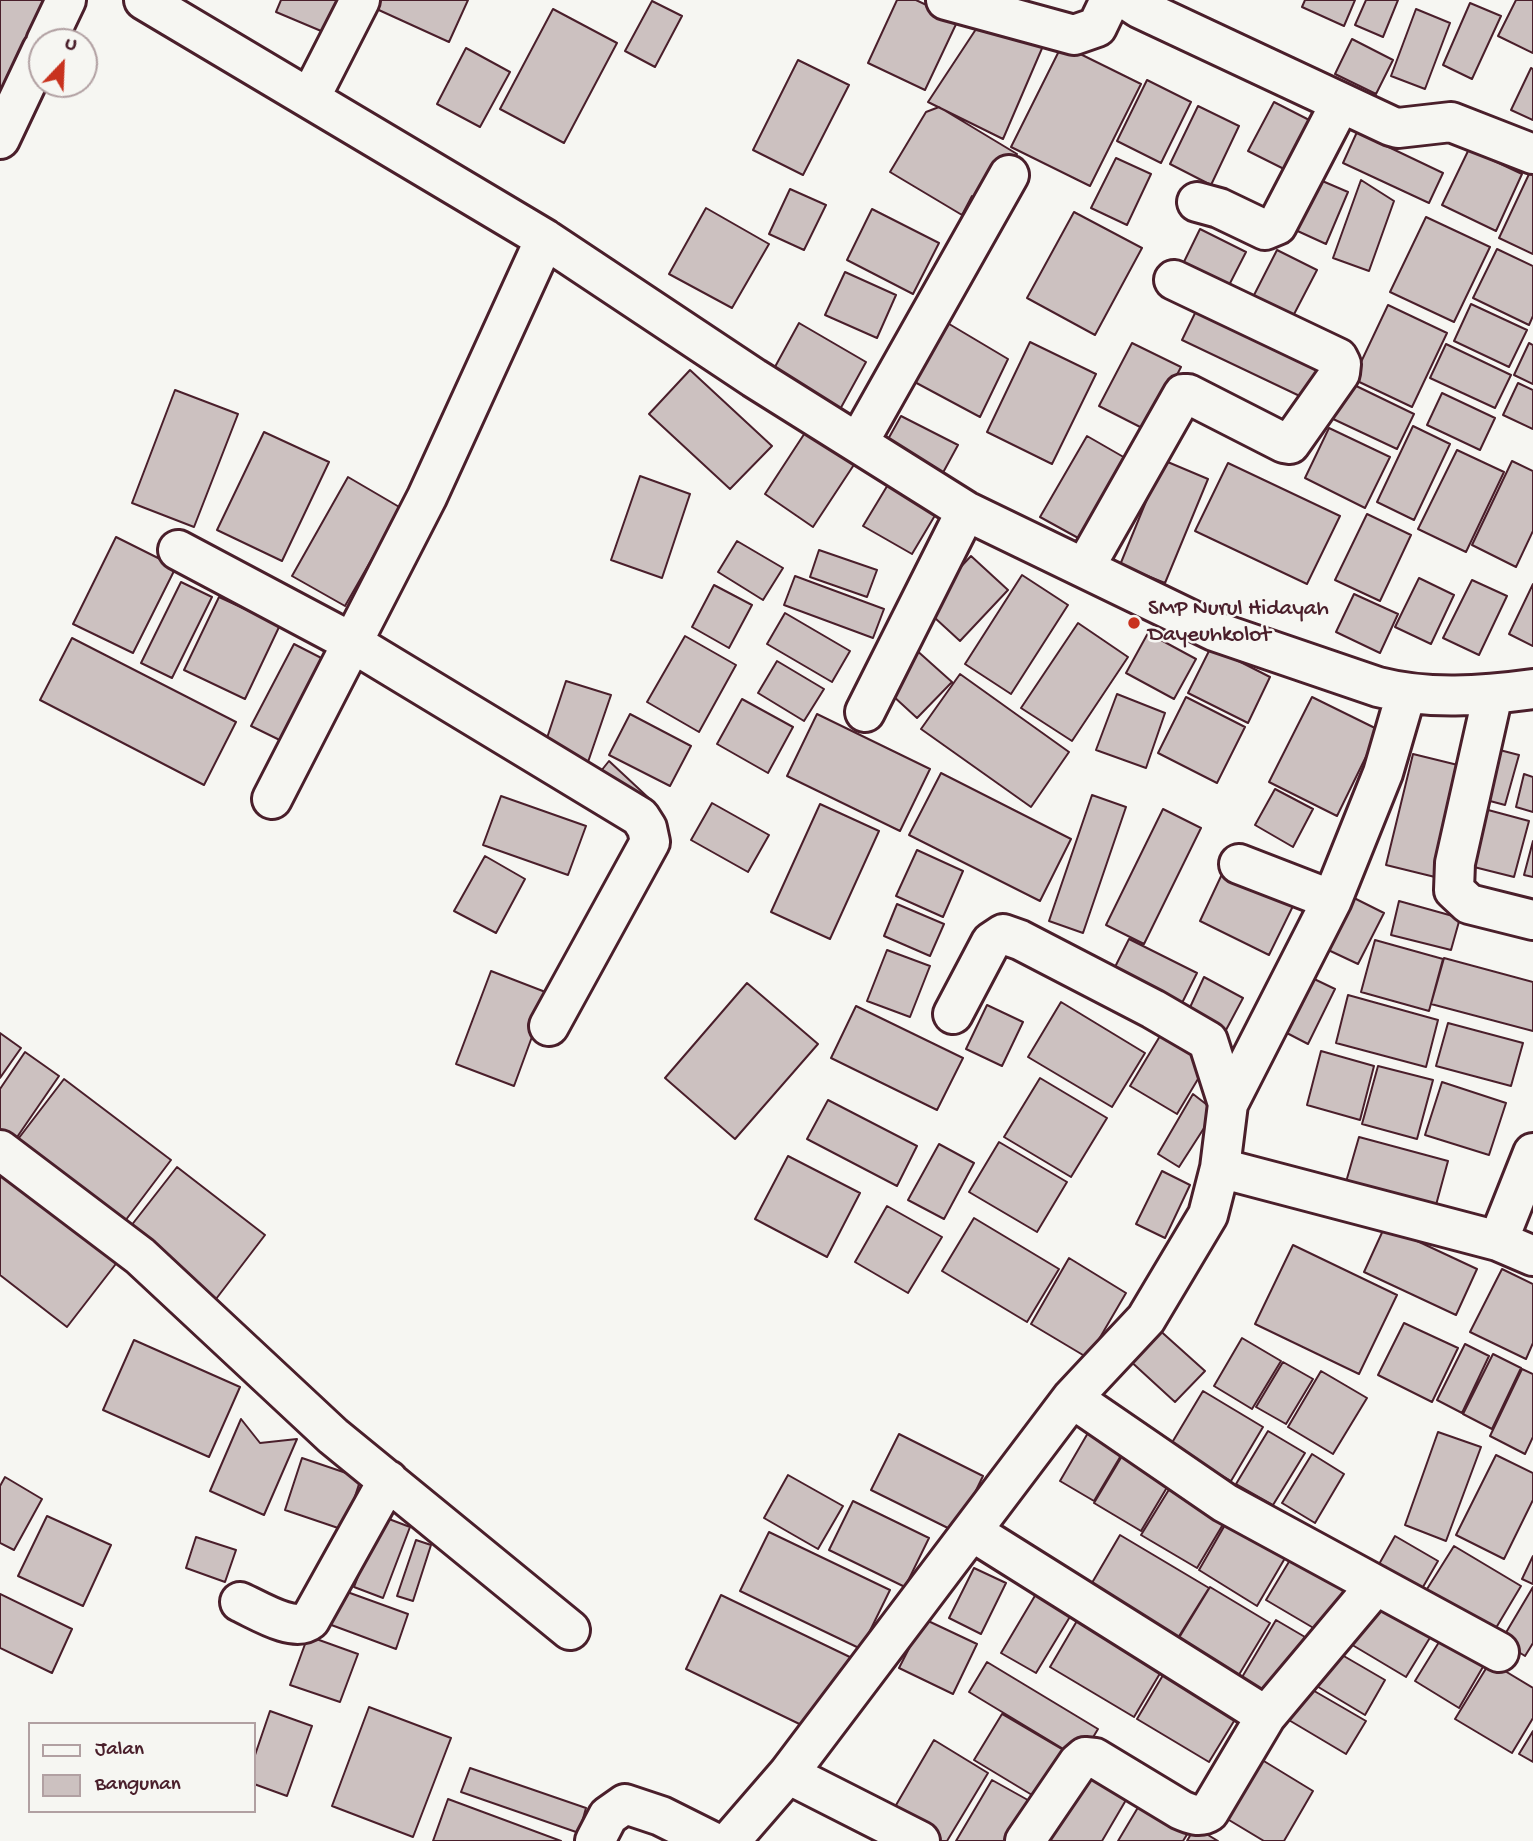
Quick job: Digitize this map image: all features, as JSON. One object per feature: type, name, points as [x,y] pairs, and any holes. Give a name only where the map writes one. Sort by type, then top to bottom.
[{"type":"street","points":[[53,28],[66,0]]},
{"type":"street","points":[[144,0],[545,239],[754,378],[966,511],[1213,631],[1378,687],[1406,694],[1493,694],[1533,689]]},
{"type":"street","points":[[310,98],[360,0]]},
{"type":"street","points":[[946,0],[1074,35],[1097,27],[1110,0]]},
{"type":"street","points":[[1127,0],[1340,104],[1398,128],[1451,122],[1533,155]]},
{"type":"street","points":[[0,139],[28,80]]},
{"type":"street","points":[[1197,202],[1219,208],[1265,230],[1277,225],[1340,104]]},
{"type":"street","points":[[858,443],[1009,175]]},
{"type":"street","points":[[272,799],[427,497],[545,239]]},
{"type":"street","points":[[1085,567],[1183,394],[1188,394],[1290,444],[1340,373],[1341,364],[1338,358],[1174,280]]},
{"type":"street","points":[[865,712],[966,511]]},
{"type":"street","points":[[178,550],[351,642],[640,817],[647,828],[650,842],[549,1026]]},
{"type":"street","points":[[595,1841],[608,1816],[625,1804],[661,1816],[714,1840],[788,1774],[1072,1398],[1146,1319],[1208,1215],[1220,1168],[1228,1104],[1332,900],[1383,774],[1406,694]]},
{"type":"street","points":[[1493,694],[1455,863],[1454,890],[1469,904],[1533,920]]},
{"type":"street","points":[[1239,864],[1332,900]]},
{"type":"street","points":[[953,1014],[991,942],[1003,934],[1020,940],[1192,1032],[1228,1104]]},
{"type":"street","points":[[0,1150],[139,1256],[333,1436],[570,1630]]},
{"type":"street","points":[[1498,1241],[1533,1153]]},
{"type":"street","points":[[1220,1168],[1498,1241],[1533,1256]]},
{"type":"street","points":[[1072,1398],[1225,1503],[1499,1652]]},
{"type":"street","points":[[240,1602],[293,1625],[306,1624],[388,1480]]},
{"type":"street","points":[[973,1532],[1266,1716]]},
{"type":"street","points":[[1025,1841],[1078,1763],[1086,1757],[1095,1758],[1191,1815],[1205,1815],[1266,1716],[1376,1585]]},
{"type":"street","points":[[788,1774],[920,1841]]},
{"type":"building","points":[[0,0],[52,0],[40,28],[28,28],[28,55],[0,120]]},
{"type":"building","points":[[281,0],[349,0],[333,36],[276,12]]},
{"type":"building","points":[[373,0],[468,0],[449,42],[370,6]]},
{"type":"building","points":[[897,0],[916,0],[958,20],[925,90],[868,63]]},
{"type":"building","points":[[1305,0],[1355,0],[1344,26],[1302,7]]},
{"type":"building","points":[[1366,0],[1398,0],[1383,37],[1355,25]]},
{"type":"building","points":[[1516,0],[1533,0],[1533,53],[1498,36]]},
{"type":"building","points":[[652,1],[682,16],[655,67],[625,51]]},
{"type":"building","points":[[1470,3],[1501,16],[1472,79],[1443,65]]},
{"type":"building","points":[[553,9],[617,43],[564,143],[500,109]]},
{"type":"building","points":[[1416,9],[1450,23],[1425,89],[1391,76]]},
{"type":"building","points":[[984,17],[1043,46],[1003,139],[928,102]]},
{"type":"building","points":[[1352,39],[1393,60],[1376,94],[1335,74]]},
{"type":"building","points":[[1062,45],[1141,84],[1090,186],[1011,147]]},
{"type":"building","points":[[466,48],[510,72],[480,127],[437,104]]},
{"type":"building","points":[[798,60],[849,85],[803,175],[753,150]]},
{"type":"building","points":[[1531,68],[1533,69],[1533,120],[1511,110]]},
{"type":"building","points":[[1147,80],[1191,102],[1161,163],[1117,141]]},
{"type":"building","points":[[1274,102],[1319,125],[1294,174],[1248,151]]},
{"type":"building","points":[[1198,106],[1239,126],[1211,185],[1170,164]]},
{"type":"building","points":[[939,107],[1017,154],[987,205],[972,196],[962,215],[890,172],[926,112]]},
{"type":"building","points":[[1357,132],[1443,173],[1429,203],[1343,163]]},
{"type":"building","points":[[1469,149],[1522,174],[1496,231],[1442,205]]},
{"type":"building","points":[[1116,158],[1151,174],[1127,225],[1091,208]]},
{"type":"building","points":[[1530,172],[1533,173],[1533,254],[1499,238]]},
{"type":"building","points":[[1313,177],[1348,192],[1326,244],[1291,228]]},
{"type":"building","points":[[1361,180],[1394,201],[1369,271],[1333,258]]},
{"type":"building","points":[[790,189],[826,205],[804,250],[769,234]]},
{"type":"building","points":[[706,208],[769,244],[732,308],[669,274]]},
{"type":"building","points":[[872,209],[939,243],[913,294],[847,260]]},
{"type":"building","points":[[1074,212],[1142,248],[1095,335],[1027,298]]},
{"type":"building","points":[[1426,217],[1490,247],[1454,322],[1390,292]]},
{"type":"building","points":[[1200,229],[1246,252],[1225,293],[1180,270]]},
{"type":"building","points":[[1497,249],[1533,266],[1533,316],[1529,325],[1473,298]]},
{"type":"building","points":[[1277,250],[1317,270],[1291,320],[1252,299]]},
{"type":"building","points":[[845,272],[896,295],[877,338],[825,315]]},
{"type":"building","points":[[1471,304],[1527,330],[1509,367],[1454,341]]},
{"type":"building","points":[[1388,305],[1447,333],[1412,407],[1353,379]]},
{"type":"building","points":[[1198,307],[1322,366],[1306,399],[1182,340]]},
{"type":"building","points":[[929,312],[1008,359],[980,417],[896,372]]},
{"type":"building","points":[[799,323],[866,362],[838,413],[770,376]]},
{"type":"building","points":[[1030,342],[1096,374],[1052,464],[987,432]]},
{"type":"building","points":[[1132,343],[1181,367],[1148,431],[1099,406]]},
{"type":"building","points":[[1529,343],[1533,345],[1533,384],[1514,375]]},
{"type":"building","points":[[1446,344],[1511,375],[1495,408],[1430,378]]},
{"type":"building","points":[[690,370],[772,446],[730,489],[649,414]]},
{"type":"building","points":[[1348,382],[1414,414],[1397,449],[1331,418]]},
{"type":"building","points":[[1518,383],[1533,390],[1533,429],[1503,415]]},
{"type":"building","points":[[175,390],[238,414],[194,527],[132,503]]},
{"type":"building","points":[[1442,393],[1495,418],[1480,450],[1427,425]]},
{"type":"building","points":[[901,416],[958,445],[939,480],[882,450]]},
{"type":"building","points":[[814,419],[863,451],[813,527],[765,494]]},
{"type":"building","points":[[1413,426],[1450,444],[1414,520],[1377,502]]},
{"type":"building","points":[[1329,428],[1390,457],[1365,508],[1305,478]]},
{"type":"building","points":[[264,432],[329,462],[282,561],[217,530]]},
{"type":"building","points":[[1087,436],[1127,459],[1080,539],[1040,517]]},
{"type":"building","points":[[1457,450],[1504,472],[1466,552],[1418,529]]},
{"type":"building","points":[[1163,460],[1208,479],[1165,583],[1120,565]]},
{"type":"building","points":[[1512,461],[1533,471],[1533,531],[1516,567],[1472,545]]},
{"type":"building","points":[[1228,463],[1340,516],[1307,584],[1195,531]]},
{"type":"building","points":[[640,476],[690,494],[662,578],[611,560]]},
{"type":"building","points":[[348,477],[401,508],[345,606],[292,576]]},
{"type":"building","points":[[892,478],[940,507],[912,554],[863,526]]},
{"type":"building","points":[[1367,514],[1411,535],[1380,601],[1335,580]]},
{"type":"building","points":[[116,537],[176,567],[133,653],[73,624]]},
{"type":"building","points":[[737,541],[783,568],[763,600],[718,572]]},
{"type":"building","points":[[819,550],[877,570],[867,597],[810,577]]},
{"type":"building","points":[[971,556],[1008,590],[960,641],[923,607]]},
{"type":"building","points":[[1022,575],[1068,605],[1011,694],[965,664]]},
{"type":"building","points":[[795,576],[884,609],[873,638],[784,605]]},
{"type":"building","points":[[1419,578],[1454,595],[1431,644],[1395,627]]},
{"type":"building","points":[[1472,580],[1507,596],[1479,655],[1443,638]]},
{"type":"building","points":[[181,582],[212,597],[172,678],[141,663]]},
{"type":"building","points":[[1533,584],[1533,646],[1509,634]]},
{"type":"building","points":[[714,585],[752,605],[729,648],[692,627]]},
{"type":"building","points":[[1354,594],[1398,614],[1380,653],[1336,632]]},
{"type":"building","points":[[219,597],[280,625],[245,699],[184,670]]},
{"type":"building","points":[[785,613],[850,651],[832,682],[767,644]]},
{"type":"building","points":[[1078,623],[1128,657],[1072,741],[1021,708]]},
{"type":"building","points":[[1148,633],[1196,659],[1174,699],[1126,673]]},
{"type":"building","points":[[685,636],[736,665],[699,732],[647,702]]},
{"type":"building","points":[[72,638],[236,722],[204,785],[40,700]]},
{"type":"building","points":[[294,644],[335,665],[294,747],[251,726]]},
{"type":"building","points":[[1211,647],[1270,677],[1248,723],[1188,693]]},
{"type":"building","points":[[914,648],[952,682],[917,718],[880,684]]},
{"type":"building","points":[[777,661],[824,689],[804,721],[758,693]]},
{"type":"building","points":[[960,674],[1069,752],[1031,807],[921,729]]},
{"type":"building","points":[[566,681],[611,695],[588,762],[544,747]]},
{"type":"building","points":[[1117,694],[1165,713],[1146,768],[1096,750]]},
{"type":"building","points":[[1186,697],[1245,727],[1217,783],[1158,753]]},
{"type":"building","points":[[1312,697],[1379,730],[1337,816],[1269,782]]},
{"type":"building","points":[[742,699],[793,727],[768,773],[717,744]]},
{"type":"building","points":[[630,714],[691,746],[670,786],[609,755]]},
{"type":"building","points":[[817,714],[930,769],[900,831],[787,776]]},
{"type":"building","points":[[1488,747],[1519,755],[1505,805],[1475,797]]},
{"type":"building","points":[[1413,754],[1466,767],[1439,878],[1386,865]]},
{"type":"building","points":[[609,761],[653,802],[645,812],[601,771]]},
{"type":"building","points":[[941,773],[1071,839],[1040,901],[909,835]]},
{"type":"building","points":[[1524,774],[1533,777],[1533,812],[1516,807]]},
{"type":"building","points":[[1275,789],[1313,809],[1293,847],[1255,825]]},
{"type":"building","points":[[1092,795],[1126,807],[1083,933],[1049,921]]},
{"type":"building","points":[[501,796],[586,826],[568,875],[483,845]]},
{"type":"building","points":[[712,803],[769,835],[748,872],[691,840]]},
{"type":"building","points":[[820,804],[879,831],[830,939],[771,912]]},
{"type":"building","points":[[1477,807],[1529,821],[1514,877],[1462,864]]},
{"type":"building","points":[[1163,809],[1201,828],[1144,944],[1106,925]]},
{"type":"building","points":[[1533,841],[1533,877],[1524,875]]},
{"type":"building","points":[[917,850],[963,871],[943,917],[896,896]]},
{"type":"building","points":[[485,856],[525,879],[496,933],[454,911]]},
{"type":"building","points":[[1223,872],[1293,906],[1269,955],[1200,921]]},
{"type":"building","points":[[1350,896],[1384,913],[1358,964],[1324,948]]},
{"type":"building","points":[[1399,901],[1460,918],[1451,950],[1391,935]]},
{"type":"building","points":[[897,904],[944,924],[930,956],[884,936]]},
{"type":"building","points":[[1129,939],[1197,973],[1177,1013],[1109,979]]},
{"type":"building","points":[[1375,940],[1443,959],[1429,1011],[1361,992]]},
{"type":"building","points":[[887,950],[930,966],[910,1017],[867,1001]]},
{"type":"building","points":[[1444,958],[1533,982],[1533,1031],[1431,1004]]},
{"type":"building","points":[[491,971],[548,993],[514,1086],[456,1064]]},
{"type":"building","points":[[1204,977],[1243,998],[1226,1030],[1186,1016]]},
{"type":"building","points":[[1310,977],[1335,989],[1308,1044],[1283,1031]]},
{"type":"building","points":[[747,983],[818,1044],[735,1139],[665,1078]]},
{"type":"building","points":[[1348,995],[1438,1020],[1426,1067],[1336,1043]]},
{"type":"building","points":[[1061,1002],[1145,1053],[1112,1107],[1028,1057]]},
{"type":"building","points":[[987,1005],[1023,1022],[1002,1066],[966,1049]]},
{"type":"building","points":[[856,1006],[963,1058],[937,1110],[831,1058]]},
{"type":"building","points":[[1448,1023],[1523,1043],[1511,1086],[1436,1066]]},
{"type":"building","points":[[1163,1031],[1210,1059],[1177,1114],[1130,1086]]},
{"type":"building","points":[[0,1033],[21,1048],[0,1078]]},
{"type":"building","points":[[1321,1051],[1374,1066],[1360,1120],[1307,1105]]},
{"type":"building","points":[[25,1052],[59,1076],[13,1143],[0,1135],[0,1089]]},
{"type":"building","points":[[1378,1066],[1433,1080],[1417,1139],[1362,1124]]},
{"type":"building","points":[[1040,1078],[1107,1118],[1071,1177],[1004,1137]]},
{"type":"building","points":[[64,1079],[171,1160],[119,1229],[12,1147]]},
{"type":"building","points":[[1442,1082],[1506,1103],[1489,1155],[1425,1135]]},
{"type":"building","points":[[1193,1094],[1215,1111],[1179,1167],[1158,1154]]},
{"type":"building","points":[[828,1100],[917,1146],[897,1186],[807,1139]]},
{"type":"building","points":[[1359,1137],[1448,1161],[1436,1205],[1346,1182]]},
{"type":"building","points":[[999,1142],[1067,1182],[1037,1232],[969,1192]]},
{"type":"building","points":[[939,1144],[974,1163],[944,1219],[908,1200]]},
{"type":"building","points":[[788,1156],[860,1193],[827,1257],[755,1219]]},
{"type":"building","points":[[0,1160],[122,1256],[67,1327],[0,1275]]},
{"type":"building","points":[[177,1167],[265,1235],[216,1299],[127,1231]]},
{"type":"building","points":[[1162,1171],[1190,1185],[1165,1238],[1136,1224]]},
{"type":"building","points":[[887,1206],[942,1237],[908,1293],[855,1262]]},
{"type":"building","points":[[974,1218],[1059,1269],[1027,1322],[942,1271]]},
{"type":"building","points":[[1385,1226],[1477,1269],[1456,1315],[1364,1272]]},
{"type":"building","points":[[1293,1245],[1397,1295],[1359,1374],[1255,1324]]},
{"type":"building","points":[[1069,1258],[1126,1293],[1088,1358],[1031,1324]]},
{"type":"building","points":[[1502,1269],[1533,1284],[1533,1343],[1526,1359],[1470,1332]]},
{"type":"building","points":[[1404,1323],[1458,1348],[1432,1402],[1378,1375]]},
{"type":"building","points":[[1156,1327],[1205,1371],[1175,1402],[1127,1358]]},
{"type":"building","points":[[1242,1338],[1281,1361],[1252,1409],[1214,1386]]},
{"type":"building","points":[[134,1340],[240,1387],[209,1457],[103,1410]]},
{"type":"building","points":[[1465,1344],[1489,1356],[1462,1413],[1437,1400]]},
{"type":"building","points":[[1493,1354],[1521,1368],[1492,1429],[1463,1414]]},
{"type":"building","points":[[1283,1362],[1313,1379],[1286,1424],[1256,1407]]},
{"type":"building","points":[[1522,1369],[1533,1374],[1533,1437],[1525,1454],[1490,1436]]},
{"type":"building","points":[[1321,1371],[1367,1398],[1333,1454],[1288,1427]]},
{"type":"building","points":[[1203,1391],[1263,1427],[1231,1481],[1170,1446]]},
{"type":"building","points":[[241,1419],[260,1443],[297,1439],[264,1515],[210,1491]]},
{"type":"building","points":[[1092,1426],[1126,1447],[1094,1501],[1060,1481]]},
{"type":"building","points":[[1268,1431],[1305,1453],[1273,1505],[1236,1484]]},
{"type":"building","points":[[1438,1432],[1481,1447],[1446,1541],[1405,1525]]},
{"type":"building","points":[[899,1434],[983,1476],[956,1532],[871,1490]]},
{"type":"building","points":[[1125,1451],[1172,1479],[1141,1531],[1094,1503]]},
{"type":"building","points":[[1312,1454],[1344,1474],[1315,1523],[1282,1503]]},
{"type":"building","points":[[1496,1455],[1533,1473],[1533,1500],[1504,1559],[1456,1535]]},
{"type":"building","points":[[302,1458],[361,1478],[344,1530],[285,1510]]},
{"type":"building","points":[[788,1475],[843,1506],[818,1549],[764,1518]]},
{"type":"building","points":[[5,1477],[42,1499],[14,1550],[0,1543],[0,1486]]},
{"type":"building","points":[[1173,1483],[1228,1516],[1197,1568],[1141,1535]]},
{"type":"building","points":[[853,1501],[929,1538],[905,1587],[829,1550]]},
{"type":"building","points":[[47,1516],[111,1545],[83,1606],[18,1576]]},
{"type":"building","points":[[381,1516],[410,1527],[383,1598],[354,1587]]},
{"type":"building","points":[[1229,1518],[1288,1553],[1257,1606],[1199,1570]]},
{"type":"building","points":[[769,1532],[890,1590],[861,1649],[740,1591]]},
{"type":"building","points":[[1120,1535],[1209,1588],[1176,1641],[1089,1588]]},
{"type":"building","points":[[1395,1536],[1438,1561],[1416,1599],[1374,1573]]},
{"type":"building","points":[[196,1537],[236,1550],[225,1582],[186,1568]]},
{"type":"building","points":[[416,1540],[431,1545],[413,1601],[397,1596]]},
{"type":"building","points":[[1454,1546],[1521,1586],[1490,1638],[1422,1597]]},
{"type":"building","points":[[1293,1555],[1349,1588],[1322,1633],[1266,1600]]},
{"type":"building","points":[[1533,1556],[1533,1584],[1522,1579]]},
{"type":"building","points":[[974,1568],[1006,1583],[981,1634],[949,1618]]},
{"type":"building","points":[[1210,1587],[1270,1623],[1237,1678],[1177,1641]]},
{"type":"building","points":[[1533,1587],[1533,1643],[1525,1656],[1501,1641]]},
{"type":"building","points":[[339,1589],[408,1614],[396,1649],[326,1623]]},
{"type":"building","points":[[0,1594],[72,1629],[52,1673],[0,1648]]},
{"type":"building","points":[[1036,1594],[1071,1615],[1036,1673],[1001,1653]]},
{"type":"building","points":[[721,1595],[854,1659],[818,1733],[686,1669]]},
{"type":"building","points":[[1374,1601],[1431,1636],[1406,1677],[1349,1643]]},
{"type":"building","points":[[1081,1614],[1165,1665],[1134,1717],[1050,1667]]},
{"type":"building","points":[[924,1619],[977,1644],[953,1694],[899,1668]]},
{"type":"building","points":[[1276,1620],[1305,1637],[1266,1701],[1238,1684]]},
{"type":"building","points":[[1444,1634],[1487,1660],[1459,1708],[1415,1681]]},
{"type":"building","points":[[308,1636],[358,1654],[340,1702],[290,1685]]},
{"type":"building","points":[[1330,1648],[1385,1680],[1365,1715],[1310,1682]]},
{"type":"building","points":[[987,1662],[1098,1729],[1080,1759],[969,1692]]},
{"type":"building","points":[[1490,1662],[1533,1688],[1533,1718],[1512,1753],[1455,1719]]},
{"type":"building","points":[[1169,1665],[1242,1708],[1209,1762],[1137,1719]]},
{"type":"building","points":[[1297,1681],[1366,1721],[1346,1754],[1277,1713]]},
{"type":"building","points":[[369,1707],[451,1738],[413,1837],[332,1806]]},
{"type":"building","points":[[270,1711],[312,1726],[287,1796],[256,1785],[256,1752]]},
{"type":"building","points":[[1002,1714],[1065,1751],[1037,1798],[974,1760]]},
{"type":"building","points":[[1533,1731],[1533,1762],[1519,1754]]},
{"type":"building","points":[[934,1740],[988,1773],[947,1841],[940,1841],[892,1812]]},
{"type":"building","points":[[1254,1755],[1313,1791],[1284,1841],[1264,1841],[1219,1814]]},
{"type":"building","points":[[470,1768],[586,1808],[579,1833],[461,1792]]},
{"type":"building","points":[[1082,1773],[1126,1800],[1102,1841],[1042,1841]]},
{"type":"building","points":[[992,1780],[1035,1804],[1012,1841],[956,1841]]},
{"type":"building","points":[[448,1799],[561,1841],[433,1841]]},
{"type":"building","points":[[1143,1799],[1191,1828],[1183,1841],[1118,1841]]},
{"type":"building","points":[[1195,1827],[1218,1841],[1187,1841]]},
{"type":"place","name":"SMP Nurul Hidayah Dayeuhkolot","points":[[1134,623]]}]
